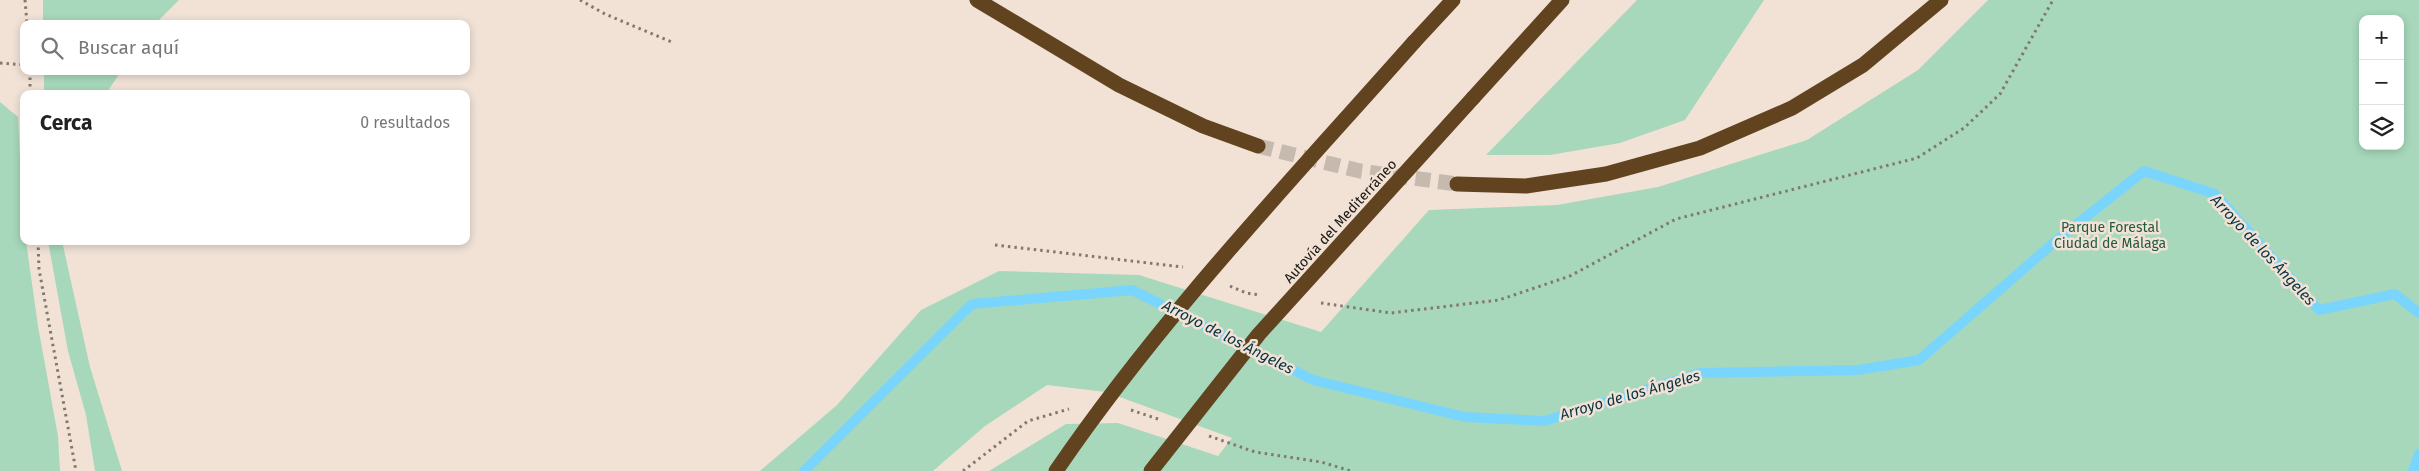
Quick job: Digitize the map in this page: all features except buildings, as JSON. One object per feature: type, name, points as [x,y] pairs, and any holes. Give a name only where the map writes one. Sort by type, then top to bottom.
[{"type":"highway","points":[[977,0],[1119,85],[1203,126],[1258,146]]},
{"type":"highway","points":[[1056,471],[1090,420],[1210,272],[1453,0]]},
{"type":"highway","name":"Autovía del Mediterráneo","points":[[1151,471],[1259,334],[1562,0]]},
{"type":"highway","points":[[1457,184],[1526,186],[1606,174],[1700,148],[1792,108],[1863,64],[1941,0]]},
{"type":"path","points":[[25,0],[27,20]]},
{"type":"path","points":[[580,0],[605,14],[674,42]]},
{"type":"path","points":[[1314,302],[1391,313],[1499,300],[1570,276],[1676,219],[1917,158],[1964,128],[2000,94],[2053,0]]},
{"type":"path","points":[[0,63],[20,65]]},
{"type":"path","points":[[30,75],[30,90]]},
{"type":"path","points":[[38,245],[39,269],[76,471]]},
{"type":"path","points":[[995,245],[1181,266],[1190,270]]},
{"type":"path","points":[[1227,285],[1246,293],[1265,295]]},
{"type":"green space","points":[[43,0],[179,0],[159,20],[43,20]]},
{"type":"green space","points":[[1637,0],[1764,0],[1685,120],[1620,143],[1550,155],[1486,155]]},
{"type":"green space","name":"Parque Forestal Ciudad de Málaga","points":[[1988,0],[2419,0],[2419,471],[989,471],[1066,424],[1118,423],[1218,456],[1232,438],[1106,392],[1047,385],[985,426],[933,471],[760,471],[837,405],[921,310],[999,271],[1139,275],[1321,332],[1429,210],[1557,205],[1658,187],[1807,140],[1918,70]]},
{"type":"green space","points":[[44,75],[118,75],[109,90],[44,90]]},
{"type":"green space","points":[[0,102],[18,117],[20,245],[27,245],[38,326],[58,436],[60,471],[0,471]]},
{"type":"green space","points":[[49,245],[63,245],[90,367],[122,471],[95,471],[86,415],[68,351]]},
{"type":"waterway","name":"Arroyo de los Ángeles","points":[[804,471],[972,304],[1132,290],[1313,380],[1465,417],[1544,421],[1700,373],[1858,370],[1919,360],[2058,239],[2144,171],[2215,194],[2319,310],[2395,294],[2419,313]]},
{"type":"waterway","name":"Arroyo de los Ángeles","points":[[2413,471],[2419,454]]},
{"type":"tunnel","points":[[1258,146],[1360,171],[1457,184]]}]
